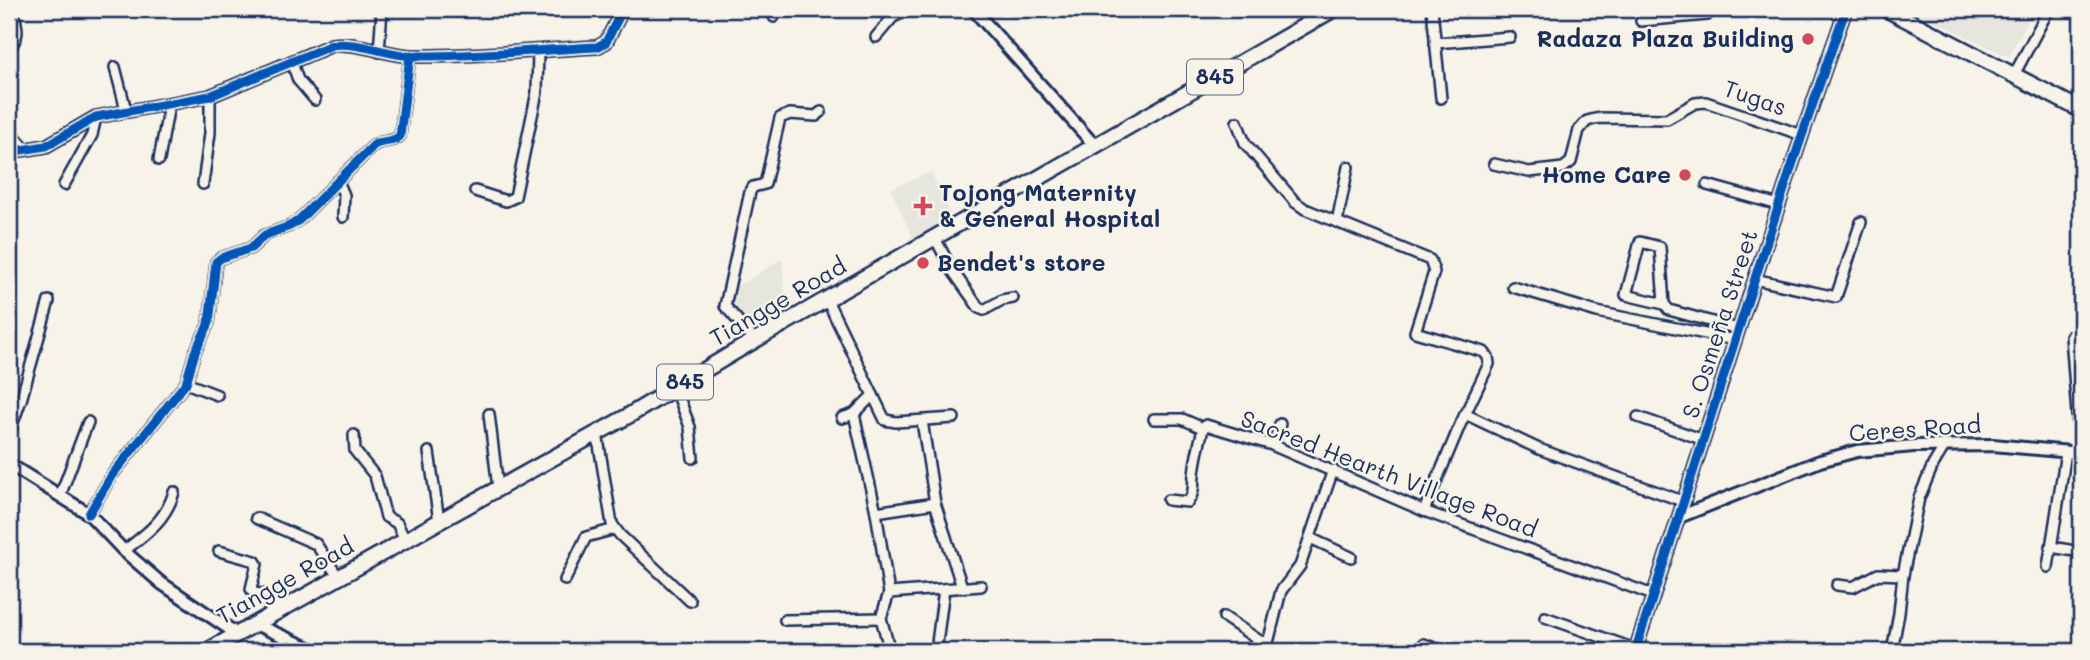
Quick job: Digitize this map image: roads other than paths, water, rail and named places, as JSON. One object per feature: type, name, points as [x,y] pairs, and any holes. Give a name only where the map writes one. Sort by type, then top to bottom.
[{"type":"main road","name":"Tiangge Road","points":[[206,651],[597,433],[1334,9]]},
{"type":"main road","points":[[1886,9],[2081,110]]},
{"type":"street","points":[[9,49],[17,38],[18,30],[13,9]]},
{"type":"street","points":[[379,52],[382,9]]},
{"type":"street","points":[[9,152],[46,146],[96,117],[210,96],[332,45],[342,44],[410,56],[601,45],[606,42],[623,9]]},
{"type":"street","points":[[876,37],[892,17],[911,9]]},
{"type":"street","points":[[972,9],[1096,146]]},
{"type":"street","points":[[1432,9],[1441,98]]},
{"type":"street","points":[[1641,21],[1707,15],[1710,9]]},
{"type":"street","name":"S. Osmeña Street","points":[[1635,650],[1685,502],[1754,279],[1846,9]]},
{"type":"street","points":[[2014,75],[2049,9]]},
{"type":"street","points":[[1435,43],[1510,37]]},
{"type":"street","points":[[475,191],[506,201],[516,197],[537,92],[538,50]]},
{"type":"street","points":[[89,514],[113,475],[186,383],[195,352],[209,323],[216,262],[251,248],[265,235],[290,226],[374,145],[400,136],[410,56]]},
{"type":"street","points":[[292,63],[298,80],[315,100]]},
{"type":"street","points":[[115,67],[126,110]]},
{"type":"street","points":[[203,184],[211,133],[210,96]]},
{"type":"street","name":"Tugas","points":[[1494,164],[1529,172],[1563,168],[1571,162],[1579,130],[1587,121],[1599,118],[1667,119],[1695,103],[1706,102],[1802,135]]},
{"type":"street","points":[[159,160],[169,105]]},
{"type":"street","points":[[755,340],[725,306],[750,192],[753,187],[765,184],[780,118],[790,114],[816,116],[821,112]]},
{"type":"street","points":[[64,185],[92,135],[96,117]]},
{"type":"street","points":[[1237,122],[1245,143],[1286,194],[1306,209],[1430,260],[1434,272],[1415,332],[1484,352],[1488,357],[1489,364],[1424,512]]},
{"type":"street","points":[[9,130],[25,148]]},
{"type":"street","points":[[1337,222],[1348,167]]},
{"type":"street","points":[[338,181],[344,195],[343,217]]},
{"type":"street","points":[[1707,185],[1779,205]]},
{"type":"street","points":[[1754,279],[1837,296],[1861,222]]},
{"type":"street","points":[[935,238],[979,308],[984,310],[1002,300],[1013,298]]},
{"type":"street","points":[[1664,304],[1626,295],[1640,242],[1660,247],[1664,304],[1669,310],[1737,334]]},
{"type":"street","points":[[1513,287],[1597,312],[1737,334]]},
{"type":"street","points":[[827,300],[887,422],[954,418]]},
{"type":"street","points":[[9,434],[49,301]]},
{"type":"street","points":[[2071,336],[2081,453]]},
{"type":"street","points":[[186,383],[217,395]]},
{"type":"street","points":[[675,387],[690,428],[693,458]]},
{"type":"street","points":[[842,418],[854,414],[873,396]]},
{"type":"street","points":[[489,414],[498,488]]},
{"type":"street","points":[[854,414],[876,512],[889,593],[881,618],[890,651]]},
{"type":"street","points":[[1465,414],[1539,449],[1685,502]]},
{"type":"street","points":[[1639,417],[1704,440]]},
{"type":"street","points":[[1154,419],[1182,419],[1203,428]]},
{"type":"street","points":[[922,421],[935,503],[962,587]]},
{"type":"street","points":[[61,496],[88,422]]},
{"type":"street","points":[[1273,445],[1280,424]]},
{"type":"street","name":"Sacred Hearth Village Road","points":[[1168,500],[1188,502],[1191,499],[1203,428],[1206,425],[1273,445],[1424,512],[1653,595]]},
{"type":"street","points":[[597,433],[612,524],[690,601]]},
{"type":"street","points":[[354,435],[355,451],[375,476],[386,517],[397,523],[405,540]]},
{"type":"street","points":[[1892,651],[1903,575],[1922,489],[1945,445]]},
{"type":"street","name":"Ceres Road","points":[[1679,517],[1837,455],[1889,448],[1945,445],[1993,445],[2081,453]]},
{"type":"street","points":[[429,452],[439,521]]},
{"type":"street","points":[[2048,567],[2066,452]]},
{"type":"street","points":[[9,464],[89,514],[124,551],[161,583],[237,634]]},
{"type":"street","points":[[1224,617],[1260,641],[1266,642],[1269,639],[1281,591],[1300,566],[1333,470]]},
{"type":"street","points":[[124,551],[156,527],[172,502],[174,492]]},
{"type":"street","points":[[876,512],[935,503]]},
{"type":"street","points":[[256,518],[316,544],[339,578]]},
{"type":"street","points":[[565,580],[586,537],[615,529]]},
{"type":"street","points":[[1310,538],[1351,556]]},
{"type":"street","points":[[2051,547],[2081,552]]},
{"type":"street","points":[[219,551],[255,561],[257,564],[251,589],[254,593],[271,595],[283,610]]},
{"type":"street","points":[[1837,585],[1853,587],[1878,574],[1903,575]]},
{"type":"street","points":[[889,593],[981,586]]},
{"type":"street","points":[[936,651],[944,589]]},
{"type":"street","points":[[1545,617],[1635,650]]},
{"type":"street","points":[[785,620],[881,618]]},
{"type":"street","points":[[255,624],[316,651]]},
{"type":"street","points":[[1416,651],[1424,644],[1441,651]]},
{"type":"place","name":"Radaza Plaza Building","points":[[1808,39]]},
{"type":"place","name":"Home Care","points":[[1685,175]]},
{"type":"place","name":"Tojong Maternity & General Hospital","points":[[923,206]]},
{"type":"place","name":"Bendet's store","points":[[923,263]]}]
